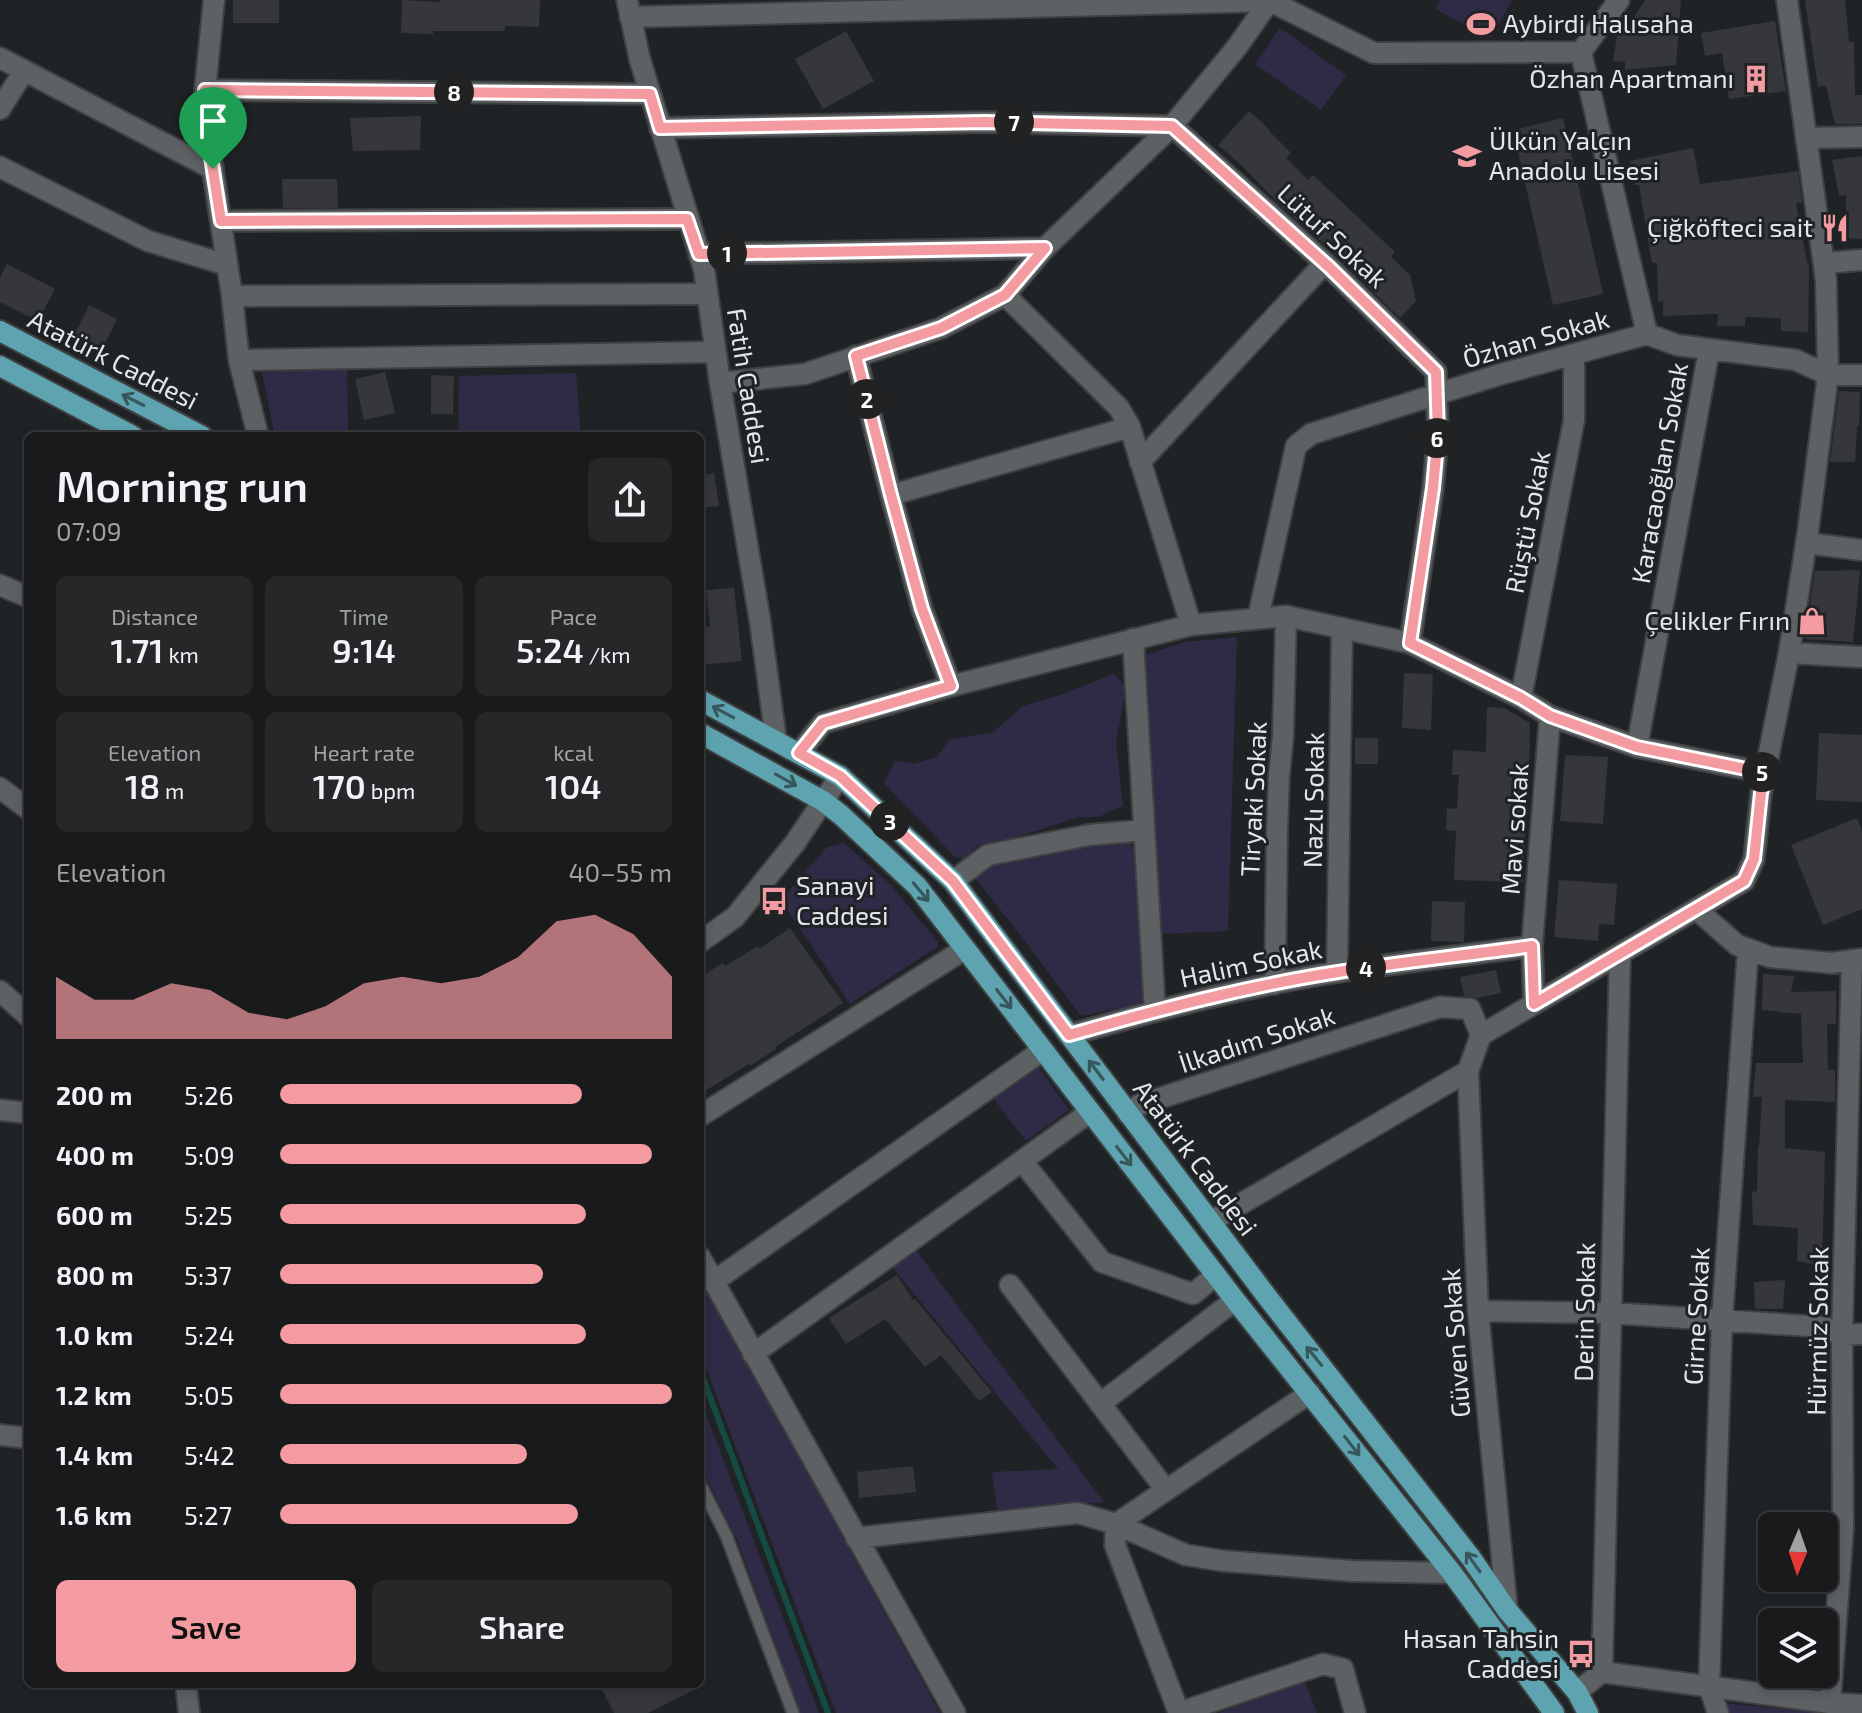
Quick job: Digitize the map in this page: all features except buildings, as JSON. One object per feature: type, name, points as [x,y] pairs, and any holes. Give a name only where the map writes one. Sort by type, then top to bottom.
[{"type":"main road","name":"Atatürk Caddesi","points":[[0,331],[194,432]]},
{"type":"main road","points":[[0,366],[125,432]]},
{"type":"main road","name":"Atatürk Caddesi","points":[[704,702],[840,776],[953,881],[1210,1222],[1471,1558],[1507,1610],[1577,1692],[1588,1713]]},
{"type":"main road","points":[[704,735],[823,801],[917,886],[1235,1300],[1452,1573],[1546,1710]]},
{"type":"street","points":[[214,0],[205,90],[239,360],[257,432]]},
{"type":"street","points":[[628,8],[1270,0],[1374,53],[1581,52]]},
{"type":"street","points":[[720,383],[805,374],[941,328],[1005,295],[1045,248],[1172,126],[1237,47],[1270,0]]},
{"type":"street","points":[[1619,0],[1581,52],[1647,334]]},
{"type":"street","points":[[1210,1222],[1468,1071],[1481,1035],[1744,881],[1754,859],[1761,793],[1789,653],[1828,375],[1826,280],[1787,0]]},
{"type":"street","name":"Fatih Caddesi","points":[[628,8],[650,94],[704,269],[776,740]]},
{"type":"street","points":[[0,58],[213,169]]},
{"type":"street","points":[[0,109],[24,71]]},
{"type":"street","points":[[205,90],[650,94]]},
{"type":"street","points":[[660,128],[985,122],[1172,126]]},
{"type":"street","name":"Lütuf Sokak","points":[[1172,126],[1325,263],[1436,372],[1438,434],[1433,488],[1410,643]]},
{"type":"street","points":[[1806,138],[1862,137]]},
{"type":"street","points":[[0,167],[148,241],[227,265]]},
{"type":"street","points":[[221,221],[687,219]]},
{"type":"street","points":[[699,254],[1045,248]]},
{"type":"street","points":[[1824,263],[1862,260]]},
{"type":"street","points":[[1140,462],[1325,263]]},
{"type":"street","points":[[232,296],[707,294]]},
{"type":"street","points":[[1005,295],[1119,408],[1130,427],[1191,625]]},
{"type":"street","name":"Özhan Sokak","points":[[1258,618],[1296,446],[1311,434],[1498,375],[1647,334],[1677,345],[1796,360],[1828,375]]},
{"type":"street","name":"Karacaoğlan Sokak","points":[[1637,747],[1709,350]]},
{"type":"street","points":[[239,360],[715,352]]},
{"type":"street","points":[[856,356],[922,609],[951,686]]},
{"type":"street","name":"Rüştü Sokak","points":[[1521,698],[1574,420],[1574,356]]},
{"type":"street","points":[[1828,375],[1862,375]]},
{"type":"street","points":[[891,495],[1130,427]]},
{"type":"street","points":[[1806,543],[1862,550]]},
{"type":"street","points":[[0,585],[24,595]]},
{"type":"street","points":[[799,753],[823,723],[951,686],[1191,625],[1286,616],[1410,643],[1521,698],[1550,716],[1637,747],[1766,773]]},
{"type":"street","name":"Tiryaki Sokak","points":[[1275,984],[1277,817],[1286,616]]},
{"type":"street","name":"Nazlı Sokak","points":[[1337,972],[1342,628]]},
{"type":"street","points":[[1133,639],[1155,1011]]},
{"type":"street","points":[[1789,653],[1862,657]]},
{"type":"street","name":"Mavi sokak","points":[[1532,946],[1550,716]]},
{"type":"street","points":[[704,939],[735,917],[795,843],[840,776]]},
{"type":"street","points":[[0,788],[24,806]]},
{"type":"street","points":[[953,881],[988,855],[1089,835],[1144,830]]},
{"type":"street","points":[[1696,909],[1737,945],[1770,957],[1831,963],[1857,960]]},
{"type":"street","points":[[1532,946],[1534,1004]]},
{"type":"street","name":"Halim Sokak","points":[[1069,1035],[1155,1011],[1337,972],[1532,946]]},
{"type":"street","points":[[704,1113],[965,949]]},
{"type":"street","name":"Girne Sokak","points":[[1709,1686],[1722,1320],[1748,949]]},
{"type":"street","name":"Derin Sokak","points":[[1602,1672],[1620,954]]},
{"type":"street","name":"Hürmüz Sokak","points":[[1830,1703],[1843,1528],[1852,1334],[1857,960]]},
{"type":"street","points":[[0,991],[24,1012]]},
{"type":"street","name":"İlkadım Sokak","points":[[1128,1114],[1139,1105],[1440,1007],[1470,1009],[1481,1035]]},
{"type":"street","points":[[713,1282],[1043,1050]]},
{"type":"street","name":"Güven Sokak","points":[[1468,1071],[1478,1311],[1507,1610]]},
{"type":"street","points":[[0,1110],[24,1113]]},
{"type":"street","points":[[753,1354],[1090,1112]]},
{"type":"street","points":[[1022,1161],[1102,1262],[1193,1294],[1216,1275]]},
{"type":"street","points":[[704,1265],[955,1713]]},
{"type":"street","points":[[1010,1285],[1166,1490]]},
{"type":"street","points":[[1100,1404],[1235,1300]]},
{"type":"street","points":[[1478,1311],[1611,1313],[1824,1327],[1852,1334]]},
{"type":"street","points":[[1116,1524],[1310,1393]]},
{"type":"street","points":[[0,1435],[24,1438]]},
{"type":"street","points":[[856,1538],[1078,1513],[1116,1524],[1186,1555],[1352,1571],[1452,1573]]},
{"type":"street","points":[[1116,1524],[1115,1545],[1179,1713],[1323,1664],[1343,1669],[1355,1713]]},
{"type":"street","points":[[1577,1692],[1602,1672],[1862,1706],[1860,1713]]},
{"type":"street","points":[[1709,1686],[1718,1713]]},
{"type":"street","points":[[186,1688],[189,1713]]},
{"type":"lane","points":[[704,1492],[726,1535],[793,1713]]},
{"type":"shaded area","name":"Aybirdi Halısaha","points":[[1440,0],[1512,0],[1491,38],[1435,9]]},
{"type":"shaded area","points":[[1280,28],[1346,75],[1321,110],[1255,64]]},
{"type":"shaded area","points":[[261,368],[347,368],[348,432],[274,432]]},
{"type":"shaded area","points":[[576,373],[581,432],[458,432],[459,376]]},
{"type":"shaded area","points":[[1237,637],[1228,931],[1159,934],[1142,656],[1185,642]]},
{"type":"shaded area","points":[[1114,674],[1126,687],[1116,743],[1123,806],[1098,817],[1079,817],[978,846],[964,859],[955,857],[884,783],[895,761],[914,764],[937,757],[949,740],[993,732],[1023,706]]},
{"type":"shaded area","points":[[1124,838],[1134,848],[1146,1003],[1081,1016],[974,877],[990,863]]},
{"type":"shaded area","points":[[844,843],[891,885],[938,942],[937,947],[850,1004],[781,900],[827,847]]},
{"type":"shaded area","points":[[1037,1065],[1069,1110],[1026,1141],[993,1098]]},
{"type":"shaded area","points":[[915,1249],[1104,1502],[998,1514],[992,1472],[1058,1469],[892,1267]]},
{"type":"shaded area","points":[[704,1286],[940,1713],[836,1713],[704,1363]]},
{"type":"shaded area","points":[[704,1409],[819,1713],[800,1713],[737,1539],[704,1473]]},
{"type":"shaded area","points":[[1305,1682],[1317,1713],[1218,1713]]},
{"type":"shaded area","points":[[1722,1703],[1824,1713],[1725,1713]]},
{"type":"waterway","points":[[704,1381],[828,1713]]},
{"type":"place","name":"Aybirdi Halısaha","points":[[1481,24]]},
{"type":"place","name":"Özhan Apartmanı","points":[[1756,79]]},
{"type":"place","name":"Ülkün Yalçın Anadolu Lisesi","points":[[1467,156]]},
{"type":"place","name":"Çiğköfteci sait","points":[[1835,228]]},
{"type":"place","name":"Çelikler Fırın","points":[[1812,621]]},
{"type":"place","name":"Sanayi Caddesi","points":[[774,901]]},
{"type":"place","name":"Hasan Tahsin Caddesi","points":[[1581,1654]]},
{"type":"route","points":[[205,90],[650,94],[660,128],[985,122],[1172,126],[1329,267],[1436,372],[1438,434],[1433,488],[1410,643],[1521,698],[1550,716],[1637,747],[1766,773],[1754,859],[1744,881],[1534,1004],[1532,946],[1337,972],[1155,1011],[1069,1035],[953,881],[840,776],[799,753],[823,723],[951,686],[922,609],[856,356],[941,328],[1005,295],[1045,248],[699,254],[687,219],[221,221],[213,169],[205,90]]}]
